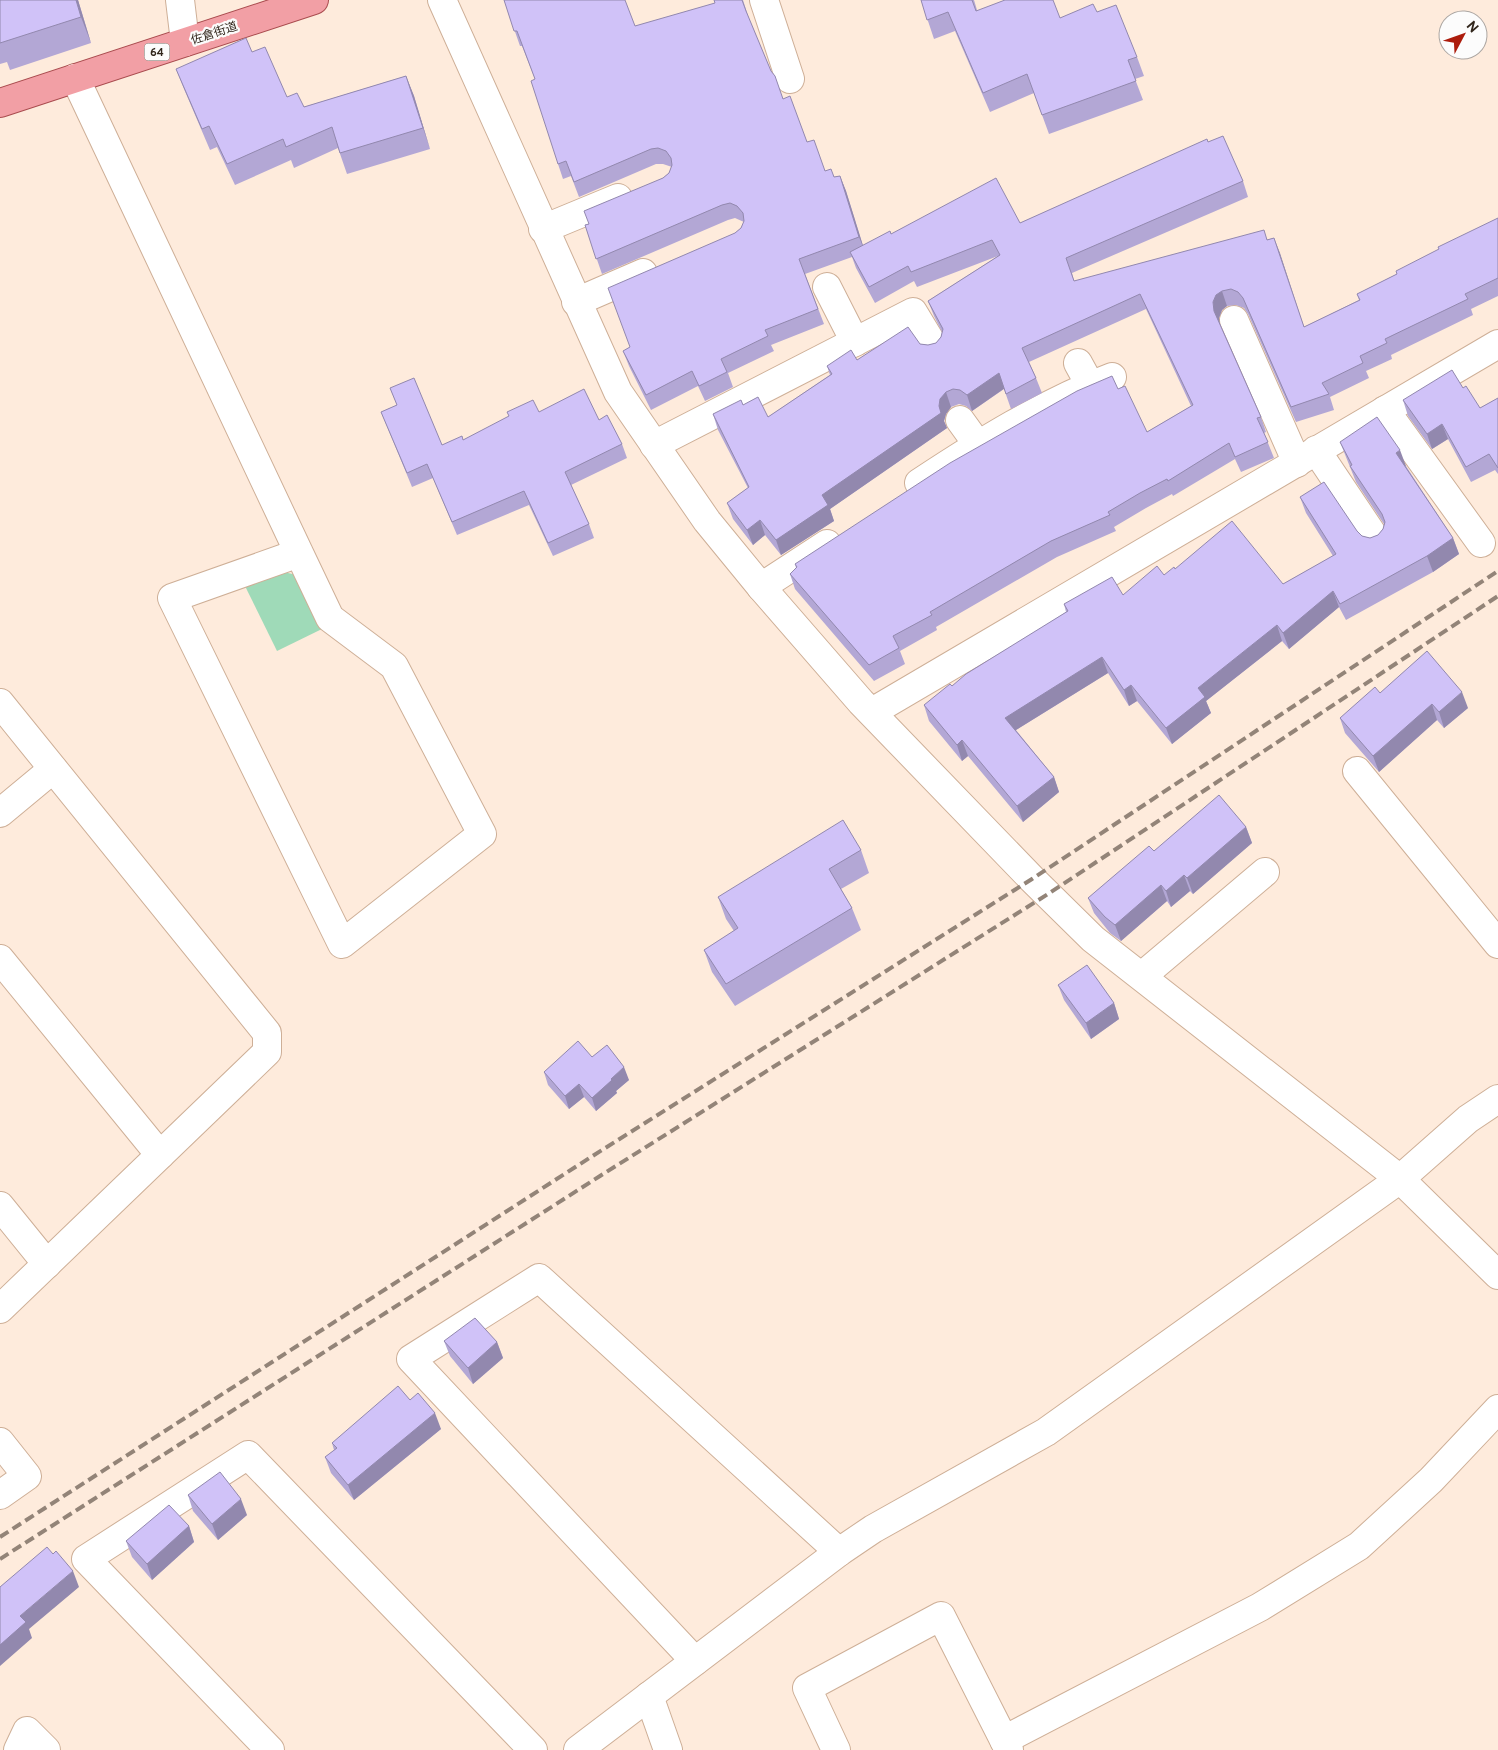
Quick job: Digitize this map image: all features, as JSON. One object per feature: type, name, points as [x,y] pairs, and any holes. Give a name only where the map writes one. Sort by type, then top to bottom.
[{"type":"main road","name":"佐倉街道","points":[[0,103],[314,0]]},
{"type":"street","points":[[180,0],[185,42]]},
{"type":"street","points":[[442,0],[543,229],[618,392],[707,521],[761,587],[872,712],[1032,880],[1094,940],[1400,1179],[1498,1275]]},
{"type":"street","points":[[764,0],[790,79]]},
{"type":"street","points":[[75,78],[299,552],[330,618],[394,666],[482,834],[342,944],[172,598],[299,552]]},
{"type":"street","points":[[543,229],[644,187]]},
{"type":"street","points":[[576,302],[664,265]]},
{"type":"street","points":[[827,287],[855,342]]},
{"type":"street","points":[[654,444],[913,312],[933,345]]},
{"type":"street","points":[[1234,320],[1306,456],[1375,538]]},
{"type":"street","points":[[872,712],[1498,344]]},
{"type":"street","points":[[894,500],[978,445],[1093,375]]},
{"type":"street","points":[[1385,410],[1481,543]]},
{"type":"street","points":[[960,420],[978,445]]},
{"type":"street","points":[[761,587],[844,532]]},
{"type":"street","points":[[0,703],[267,1033],[268,1052],[0,1309]]},
{"type":"street","points":[[0,813],[53,769]]},
{"type":"street","points":[[1357,771],[1498,944]]},
{"type":"street","points":[[1142,976],[1265,872]]},
{"type":"street","points":[[0,958],[160,1154]]},
{"type":"street","points":[[578,1750],[839,1552],[873,1529],[1046,1432],[1400,1179],[1468,1119],[1498,1100]]},
{"type":"street","points":[[0,1206],[47,1264]]},
{"type":"street","points":[[695,1661],[411,1359],[539,1278],[839,1552]]},
{"type":"street","points":[[836,1750],[806,1688],[941,1616],[1007,1745],[1260,1607],[1360,1546],[1431,1480],[1498,1409]]},
{"type":"street","points":[[0,1442],[27,1476],[0,1494]]},
{"type":"street","points":[[270,1750],[86,1559],[248,1455],[533,1750]]},
{"type":"street","points":[[649,1696],[668,1750]]},
{"type":"street","points":[[18,1750],[27,1731],[46,1750]]},
{"type":"green space","points":[[279,571],[297,575],[324,628],[277,651],[244,584]]},
{"type":"building","points":[[0,0],[76,0],[81,17],[0,43]]},
{"type":"building","points":[[504,0],[625,0],[635,26],[715,3],[714,0],[742,0],[783,99],[790,96],[807,142],[814,140],[825,171],[831,169],[834,177],[840,176],[859,237],[799,259],[818,309],[765,330],[768,336],[721,359],[727,372],[699,386],[692,371],[646,395],[623,351],[630,347],[608,288],[735,233],[741,228],[744,221],[743,213],[737,206],[730,203],[722,205],[596,259],[585,225],[589,224],[584,211],[663,178],[669,173],[672,165],[671,158],[666,151],[658,148],[651,149],[574,182],[566,161],[558,164],[531,81],[535,79],[517,31],[514,31]]},
{"type":"building","points":[[921,0],[972,0],[976,11],[1005,0],[1053,0],[1060,18],[1093,4],[1097,12],[1116,5],[1137,57],[1128,60],[1136,81],[1042,115],[1027,74],[983,93],[948,12],[927,20]]},
{"type":"building","points":[[246,38],[252,52],[265,47],[287,97],[297,93],[304,107],[406,76],[423,128],[340,153],[332,127],[286,147],[283,139],[227,164],[209,126],[202,129],[176,69]]},
{"type":"building","points":[[1223,136],[1243,181],[1066,258],[1074,281],[1264,230],[1267,240],[1274,238],[1304,327],[1360,300],[1357,294],[1397,274],[1396,271],[1439,249],[1438,247],[1498,218],[1498,278],[1465,294],[1468,299],[1385,339],[1387,343],[1360,356],[1363,363],[1322,383],[1329,394],[1291,407],[1243,298],[1238,292],[1231,289],[1222,291],[1216,295],[1213,302],[1214,311],[1261,417],[1257,418],[1268,442],[1235,457],[1229,443],[1168,481],[1167,479],[1108,512],[1110,515],[1051,541],[930,612],[932,615],[893,636],[899,648],[869,665],[790,574],[797,567],[795,564],[950,463],[1077,391],[1112,376],[1118,389],[1125,386],[1147,432],[1193,405],[1140,294],[1022,348],[1036,378],[1006,394],[999,373],[967,395],[960,390],[953,389],[946,392],[940,399],[941,413],[822,495],[828,505],[776,540],[760,520],[747,530],[727,503],[749,487],[713,414],[741,400],[743,405],[758,397],[768,417],[832,374],[827,366],[851,350],[857,360],[908,327],[920,344],[936,343],[941,337],[943,329],[928,301],[1000,255],[992,240],[911,272],[908,266],[869,287],[850,252],[890,231],[891,234],[996,178],[1020,223],[1207,139],[1208,142]]},
{"type":"building","points":[[1452,370],[1463,388],[1466,386],[1480,408],[1498,398],[1498,468],[1489,454],[1466,467],[1442,424],[1427,434],[1403,400]]},
{"type":"building","points":[[414,378],[442,445],[462,436],[463,440],[509,416],[507,412],[533,400],[539,412],[584,389],[599,420],[607,415],[622,444],[565,472],[589,524],[548,543],[524,491],[452,522],[427,464],[407,473],[381,412],[397,405],[390,388]]},
{"type":"building","points":[[1377,417],[1400,450],[1396,453],[1453,538],[1427,556],[1340,604],[1333,591],[1283,633],[1277,625],[1198,688],[1205,697],[1166,728],[1131,685],[1124,690],[1102,657],[1005,718],[1054,777],[1017,806],[962,740],[957,745],[924,705],[950,684],[952,686],[966,674],[1068,611],[1064,604],[1112,577],[1123,595],[1157,566],[1164,575],[1174,567],[1175,569],[1232,521],[1283,584],[1336,554],[1300,497],[1324,482],[1362,536],[1370,538],[1378,535],[1383,529],[1385,522],[1382,514],[1350,466],[1352,465],[1340,442]]},
{"type":"building","points":[[1427,651],[1462,692],[1439,712],[1432,704],[1373,756],[1340,718],[1375,687],[1380,693]]},
{"type":"building","points":[[1219,795],[1246,827],[1187,878],[1184,875],[1166,891],[1161,885],[1115,925],[1105,917],[1088,898],[1149,846],[1154,851]]},
{"type":"building","points":[[843,820],[861,850],[829,869],[852,908],[726,984],[704,950],[738,928],[718,897]]},
{"type":"building","points":[[1087,965],[1114,1003],[1086,1023],[1058,985]]},
{"type":"building","points":[[578,1041],[592,1057],[607,1045],[624,1067],[592,1098],[579,1084],[565,1096],[544,1072]]},
{"type":"building","points":[[475,1318],[497,1342],[468,1368],[444,1341]]},
{"type":"building","points":[[398,1386],[410,1400],[418,1393],[435,1413],[348,1485],[325,1457],[337,1448],[332,1443]]},
{"type":"building","points":[[220,1472],[241,1499],[212,1524],[188,1495]]},
{"type":"building","points":[[169,1505],[189,1526],[147,1564],[126,1541]]},
{"type":"building","points":[[47,1547],[53,1554],[56,1551],[73,1571],[20,1616],[26,1622],[0,1645],[0,1587]]},
{"type":"railway","points":[[0,1537],[591,1157],[1032,879],[1498,571]]},
{"type":"railway","points":[[0,1559],[600,1176],[1048,894],[1498,596]]}]
